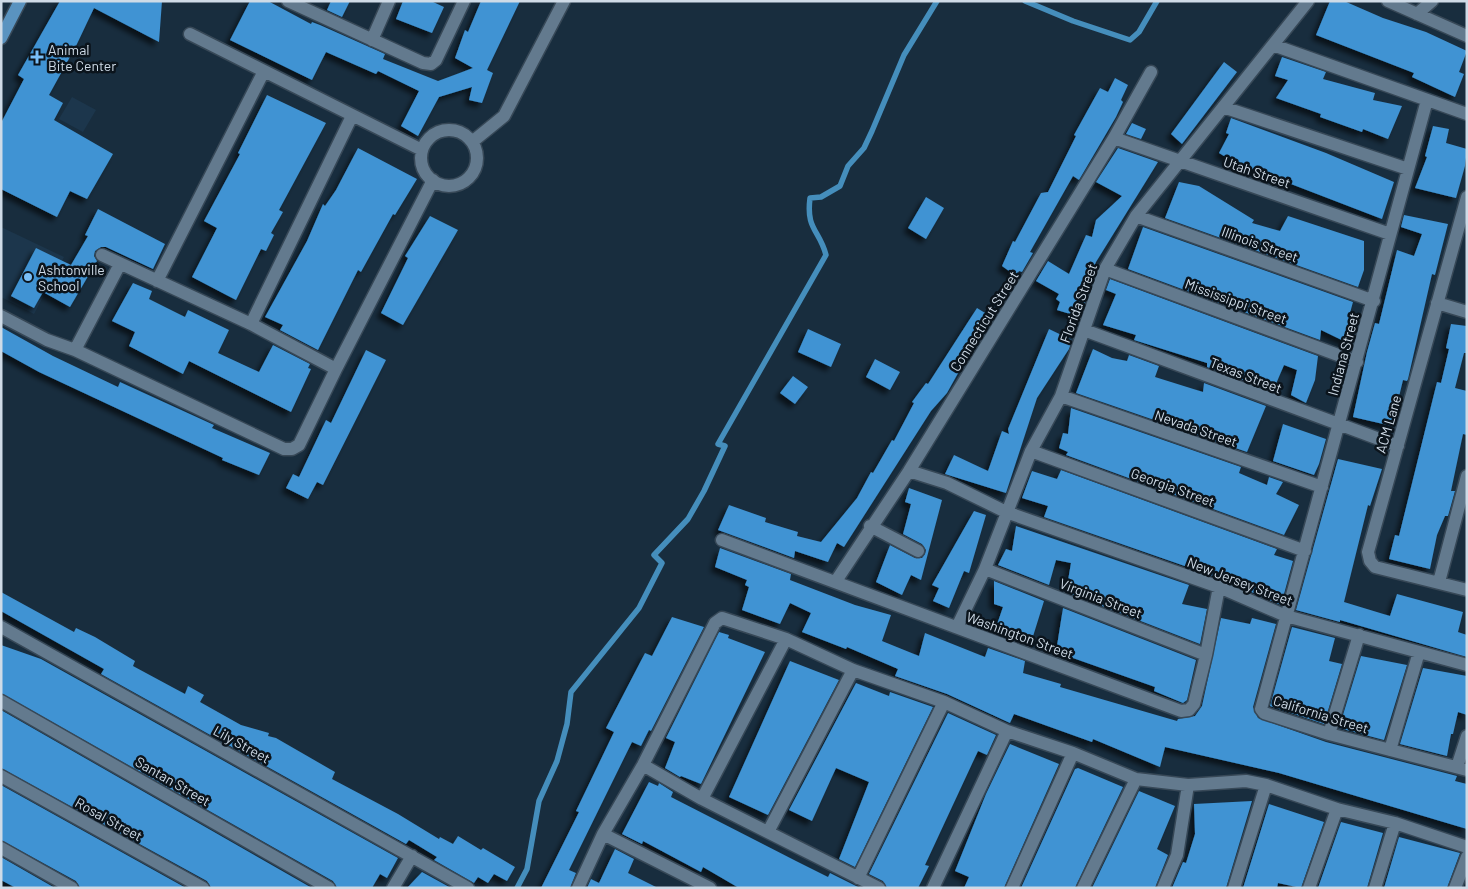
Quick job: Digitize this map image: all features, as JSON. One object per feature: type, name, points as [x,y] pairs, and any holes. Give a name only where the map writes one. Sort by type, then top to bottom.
[{"type":"main road","points":[[1,38],[20,1]]},
{"type":"street","points":[[288,1],[423,63],[431,64],[436,60],[464,1]]},
{"type":"street","points":[[372,40],[389,1]]},
{"type":"street","points":[[472,142],[504,116],[564,1]]},
{"type":"street","name":"Florida Street","points":[[957,627],[985,569],[1031,450],[1061,396],[1105,269],[1136,216],[1308,1]]},
{"type":"street","points":[[1388,1],[1467,36]]},
{"type":"street","points":[[1417,14],[1432,1]]},
{"type":"street","points":[[190,34],[422,150]]},
{"type":"street","points":[[1273,45],[1467,114]]},
{"type":"street","points":[[157,281],[264,72]]},
{"type":"street","name":"Connecticut Street","points":[[836,581],[870,526],[909,471],[1114,138],[1151,72]]},
{"type":"street","name":"Indiana Street","points":[[1286,616],[1374,301],[1390,234],[1427,100]]},
{"type":"street","points":[[1223,107],[1408,169]]},
{"type":"street","points":[[251,324],[352,116]]},
{"type":"street","points":[[449,130],[458,131],[472,142],[477,158],[472,175],[465,181],[449,186],[433,180],[423,167],[422,150],[432,136],[449,130]]},
{"type":"street","name":"Utah Street","points":[[1114,138],[1390,234]]},
{"type":"street","points":[[1,316],[47,340],[75,350],[284,449],[292,449],[299,445],[433,180]]},
{"type":"street","name":"ACM Lane","points":[[1467,197],[1368,552],[1370,561],[1375,567],[1467,590]]},
{"type":"street","name":"Illinois Street","points":[[1136,216],[1374,301]]},
{"type":"street","points":[[102,256],[251,324],[336,369]]},
{"type":"street","points":[[75,350],[120,264]]},
{"type":"street","name":"Mississippi Street","points":[[1105,269],[1357,362]]},
{"type":"street","points":[[1437,303],[1467,312]]},
{"type":"street","name":"Texas Street","points":[[1084,330],[1339,426],[1398,446]]},
{"type":"street","name":"Nevada Street","points":[[1061,396],[1322,487]]},
{"type":"street","name":"Georgia Street","points":[[1031,450],[1305,551]]},
{"type":"street","name":"New Jersey Street","points":[[909,471],[947,483],[1006,512],[1219,587],[1286,616],[1467,665]]},
{"type":"street","points":[[1439,582],[1467,476]]},
{"type":"street","points":[[1454,523],[1467,527]]},
{"type":"street","points":[[870,526],[918,551]]},
{"type":"street","name":"Washington Street","points":[[722,540],[1181,711],[1189,710],[1194,704],[1219,587]]},
{"type":"street","name":"Virginia Street","points":[[985,569],[1206,655]]},
{"type":"street","name":"California Street","points":[[1286,616],[1260,709],[1264,713],[1329,734],[1462,769]]},
{"type":"street","points":[[578,888],[603,834],[643,765],[718,619],[722,618],[786,639],[853,670],[944,702],[1007,731],[1073,753],[1136,779],[1188,785],[1246,781],[1266,785],[1337,809],[1395,823],[1467,847]]},
{"type":"street","name":"Lily Street","points":[[1,627],[468,888]]},
{"type":"street","points":[[1329,734],[1359,636]]},
{"type":"street","points":[[702,799],[786,639]]},
{"type":"street","points":[[1390,750],[1419,652]]},
{"type":"street","points":[[768,832],[853,670]]},
{"type":"street","name":"Santan Street","points":[[1,701],[329,888]]},
{"type":"street","points":[[858,878],[944,702]]},
{"type":"street","points":[[933,888],[1007,731]]},
{"type":"street","points":[[1462,769],[1467,736]]},
{"type":"street","points":[[1012,888],[1073,753]]},
{"type":"street","points":[[643,765],[702,799],[878,888]]},
{"type":"street","name":"Rosal Street","points":[[1,776],[203,888]]},
{"type":"street","points":[[1083,888],[1136,779]]},
{"type":"street","points":[[1163,888],[1177,855],[1188,785]]},
{"type":"street","points":[[1234,888],[1266,785]]},
{"type":"street","points":[[1309,888],[1337,809]]},
{"type":"street","points":[[1375,888],[1395,823]]},
{"type":"street","points":[[603,834],[710,888]]},
{"type":"street","points":[[1,848],[72,888]]},
{"type":"street","points":[[393,888],[412,856]]},
{"type":"street","points":[[1455,888],[1467,857]]},
{"type":"shaded area","points":[[72,97],[96,110],[83,132],[59,119]]},
{"type":"shaded area","name":"Ashtonville School","points":[[1,227],[64,257],[34,314],[1,297]]},
{"type":"building","points":[[60,1],[162,1],[159,42],[94,8],[49,95],[63,103],[54,120],[113,154],[87,199],[70,191],[57,217],[1,189],[1,123],[24,79],[18,75]]},
{"type":"building","points":[[250,1],[268,1],[311,24],[312,22],[320,25],[385,54],[383,59],[438,81],[473,68],[455,58],[465,30],[468,32],[481,1],[520,1],[487,70],[493,73],[482,103],[469,100],[472,87],[439,97],[418,136],[401,126],[419,91],[378,71],[376,74],[326,52],[312,80],[230,40]]},
{"type":"building","points":[[331,1],[350,1],[342,17],[327,10]]},
{"type":"building","points":[[403,1],[431,1],[444,7],[432,33],[396,19]]},
{"type":"building","points":[[1330,1],[1344,1],[1383,18],[1426,32],[1467,51],[1459,72],[1464,74],[1455,97],[1412,77],[1414,73],[1316,35]]},
{"type":"building","points":[[1282,57],[1326,72],[1323,79],[1375,93],[1373,100],[1402,106],[1388,139],[1363,129],[1362,132],[1320,117],[1321,114],[1276,98],[1288,80],[1275,76]]},
{"type":"building","points":[[1224,62],[1237,72],[1182,144],[1171,134]]},
{"type":"building","points":[[1115,78],[1128,85],[1116,117],[1079,180],[1073,176],[1030,252],[1033,253],[1022,272],[1019,271],[1016,276],[1002,266],[1013,241],[1015,242],[1041,193],[1048,192],[1076,136],[1074,135],[1100,88],[1108,92]]},
{"type":"building","points":[[267,95],[326,123],[279,210],[283,212],[271,233],[274,235],[266,251],[261,249],[236,300],[192,277],[217,228],[204,221],[240,154],[238,153]]},
{"type":"building","points":[[1231,118],[1326,153],[1394,182],[1382,219],[1234,162],[1219,153],[1229,134],[1226,133]]},
{"type":"building","points":[[1132,123],[1146,129],[1141,139],[1126,134]]},
{"type":"building","points":[[1433,126],[1449,129],[1446,143],[1467,149],[1465,166],[1456,198],[1415,188],[1427,157],[1425,156]]},
{"type":"building","points":[[358,148],[417,179],[395,215],[393,214],[361,272],[358,270],[318,350],[280,330],[283,325],[265,317],[307,241],[323,204],[325,206],[336,190]]},
{"type":"building","points":[[1118,148],[1158,162],[1096,262],[1092,272],[1095,273],[1080,317],[1057,310],[1060,302],[1056,299],[1059,294],[1036,281],[1048,261],[1069,274],[1086,235],[1092,237],[1096,220],[1122,196],[1096,182]]},
{"type":"building","points":[[1179,182],[1199,186],[1254,220],[1252,223],[1280,231],[1288,216],[1364,241],[1364,270],[1358,287],[1165,218]]},
{"type":"building","points":[[926,197],[944,208],[926,239],[908,228]]},
{"type":"building","points":[[98,209],[165,244],[153,269],[106,247],[101,247],[95,251],[94,256],[97,261],[70,307],[43,292],[34,308],[11,296],[36,248],[71,265],[88,236],[85,235]]},
{"type":"building","points":[[1404,215],[1448,224],[1435,275],[1432,274],[1408,379],[1407,381],[1403,380],[1392,426],[1353,417],[1367,352],[1375,323],[1379,324],[1397,250],[1414,256],[1422,234],[1401,227]]},
{"type":"building","points":[[430,216],[458,230],[403,325],[381,313],[408,258],[405,256]]},
{"type":"building","points":[[1143,227],[1353,302],[1350,313],[1359,317],[1352,345],[1321,330],[1320,340],[1128,269]]},
{"type":"building","points":[[1110,279],[1318,356],[1315,380],[1306,403],[1291,395],[1297,370],[1284,365],[1273,391],[1207,367],[1207,363],[1134,340],[1136,335],[1103,325],[1116,294],[1106,290]]},
{"type":"building","points":[[133,283],[152,291],[149,299],[185,317],[188,310],[229,330],[218,353],[259,372],[273,345],[310,364],[308,368],[311,369],[291,412],[189,361],[183,374],[129,346],[135,332],[112,321]]},
{"type":"building","points":[[977,308],[990,316],[947,393],[931,411],[844,547],[837,543],[828,562],[795,551],[794,558],[718,530],[729,505],[766,518],[765,522],[798,532],[797,536],[821,542],[857,498],[871,472],[873,473],[892,440],[894,441],[914,403],[912,402],[926,383],[928,384]]},
{"type":"building","points":[[1451,324],[1467,326],[1467,353],[1464,353],[1455,388],[1467,391],[1467,435],[1463,434],[1451,491],[1455,491],[1448,516],[1445,516],[1437,535],[1430,569],[1389,559],[1395,535],[1399,536],[1437,382],[1441,383],[1449,349],[1446,348]]},
{"type":"building","points":[[1,327],[53,356],[118,387],[120,382],[214,425],[212,428],[270,453],[259,475],[222,460],[223,458],[39,372],[1,351]]},
{"type":"building","points":[[808,329],[841,344],[831,367],[798,352]]},
{"type":"building","points":[[1049,329],[1072,340],[1069,349],[1037,398],[1006,493],[945,474],[954,455],[988,471],[1002,431],[1009,434],[1008,429]]},
{"type":"building","points":[[1093,349],[1112,358],[1127,361],[1129,355],[1159,366],[1155,377],[1203,392],[1204,383],[1266,406],[1247,452],[1076,393]]},
{"type":"building","points":[[366,350],[386,360],[323,485],[317,482],[308,499],[286,488],[293,474],[299,477],[326,420],[331,423]]},
{"type":"building","points":[[875,359],[900,372],[890,390],[866,377]]},
{"type":"building","points":[[793,376],[808,387],[795,404],[780,393]]},
{"type":"building","points":[[1071,408],[1241,467],[1239,473],[1267,485],[1269,477],[1283,482],[1276,494],[1299,505],[1284,535],[1066,455],[1068,452],[1059,448],[1063,433],[1068,434]]},
{"type":"building","points":[[1283,424],[1326,439],[1314,475],[1273,461]]},
{"type":"building","points":[[1338,459],[1382,469],[1370,506],[1368,505],[1344,602],[1390,616],[1397,594],[1463,612],[1458,632],[1467,635],[1467,657],[1340,620],[1340,622],[1296,610]]},
{"type":"building","points":[[1061,470],[1277,549],[1274,555],[1293,561],[1281,605],[1222,579],[1044,517],[1048,506],[1022,498],[1032,471],[1057,479]]},
{"type":"building","points":[[909,488],[942,500],[921,580],[911,575],[902,595],[876,582],[890,545],[915,558],[922,558],[925,554],[926,550],[922,544],[903,534],[911,504],[905,502]]},
{"type":"building","points":[[974,511],[986,515],[969,573],[964,571],[949,608],[933,601],[939,588],[932,585]]},
{"type":"building","points":[[1016,526],[1189,585],[1182,604],[1207,609],[1200,644],[1066,592],[1071,563],[1056,560],[1049,585],[998,565],[1006,549],[1012,551]]},
{"type":"building","points":[[720,548],[791,574],[790,580],[855,605],[891,615],[882,641],[919,656],[925,633],[985,657],[988,648],[1025,661],[1023,673],[1061,684],[1060,687],[1177,721],[1178,719],[1195,716],[1202,706],[1221,618],[1250,624],[1252,618],[1276,624],[1253,707],[1258,718],[1326,742],[1457,776],[1455,781],[1467,784],[1467,829],[1279,773],[1165,747],[1160,767],[1093,739],[1092,742],[1014,714],[1010,723],[947,694],[895,676],[898,669],[847,647],[846,649],[802,632],[811,613],[790,603],[780,624],[742,610],[749,587],[745,585],[747,580],[715,567]]},
{"type":"building","points":[[994,581],[1044,601],[1030,646],[994,633],[1003,607],[994,604]]},
{"type":"building","points":[[1,592],[74,632],[76,628],[95,637],[135,661],[133,666],[185,694],[188,686],[204,695],[200,702],[241,725],[269,733],[268,736],[276,738],[335,772],[332,779],[398,814],[439,839],[440,837],[453,844],[458,836],[515,867],[507,881],[494,874],[488,883],[478,877],[474,883],[434,860],[437,857],[409,840],[406,844],[101,674],[104,669],[1,611]]},
{"type":"building","points":[[1063,608],[1196,660],[1187,700],[1183,703],[1154,691],[1155,687],[1056,652]]},
{"type":"building","points":[[672,617],[704,627],[651,731],[649,730],[641,746],[632,742],[569,870],[576,873],[570,888],[541,888],[579,812],[576,811],[614,732],[606,728],[645,653],[652,656]]},
{"type":"building","points":[[1292,627],[1335,638],[1329,661],[1342,664],[1324,724],[1270,706]]},
{"type":"building","points":[[719,632],[729,635],[728,638],[765,652],[701,784],[680,777],[665,768],[675,742],[666,738]]},
{"type":"building","points":[[1,645],[41,659],[398,858],[387,878],[380,874],[372,888],[337,888],[333,881],[1,693]]},
{"type":"building","points":[[1361,656],[1407,665],[1384,740],[1339,728]]},
{"type":"building","points":[[790,661],[839,680],[768,815],[729,797]]},
{"type":"building","points":[[1423,668],[1467,676],[1467,715],[1458,712],[1447,756],[1400,744]]},
{"type":"building","points":[[856,683],[889,696],[890,692],[933,707],[855,867],[839,859],[869,782],[836,768],[812,821],[789,810]]},
{"type":"building","points":[[1,710],[312,888],[211,888],[207,881],[1,768]]},
{"type":"building","points":[[948,713],[996,735],[987,755],[978,751],[925,865],[929,866],[918,888],[887,888],[883,881],[869,874]]},
{"type":"building","points":[[1010,744],[1059,764],[1004,888],[964,888],[969,877],[955,871],[986,794]]},
{"type":"building","points":[[1078,768],[1123,787],[1075,888],[1021,888],[1075,769]]},
{"type":"building","points":[[649,782],[658,786],[659,783],[673,792],[671,797],[796,861],[828,877],[830,873],[860,888],[739,888],[703,867],[701,872],[643,841],[642,844],[622,834]]},
{"type":"building","points":[[1,785],[186,888],[80,888],[76,881],[1,840]]},
{"type":"building","points":[[1139,791],[1175,806],[1157,849],[1168,855],[1155,888],[1092,888]]},
{"type":"building","points":[[1252,801],[1226,888],[1172,888],[1183,862],[1186,863],[1195,834],[1194,804]]},
{"type":"building","points":[[1269,804],[1324,822],[1301,888],[1278,883],[1277,888],[1243,888]]},
{"type":"building","points":[[1341,822],[1383,833],[1367,888],[1318,888]]},
{"type":"building","points":[[1399,837],[1460,853],[1447,888],[1384,888]]},
{"type":"building","points":[[615,849],[634,859],[628,873],[658,888],[587,888],[591,879],[599,883]]},
{"type":"building","points":[[1,857],[55,888],[16,888],[1,880]]},
{"type":"building","points":[[422,872],[451,888],[407,888]]},
{"type":"waterway","points":[[517,888],[527,869],[539,801],[557,761],[567,724],[571,692],[639,608],[662,563],[654,555],[688,519],[704,491],[725,446],[718,444],[826,255],[811,223],[810,198],[821,197],[840,186],[848,166],[864,148],[904,55],[937,1]]},
{"type":"waterway","points":[[1025,1],[1073,21],[1130,40],[1139,32],[1157,1]]},
{"type":"place","name":"Animal Bite Center","points":[[37,57]]},
{"type":"place","name":"Ashtonville School","points":[[28,277]]}]
